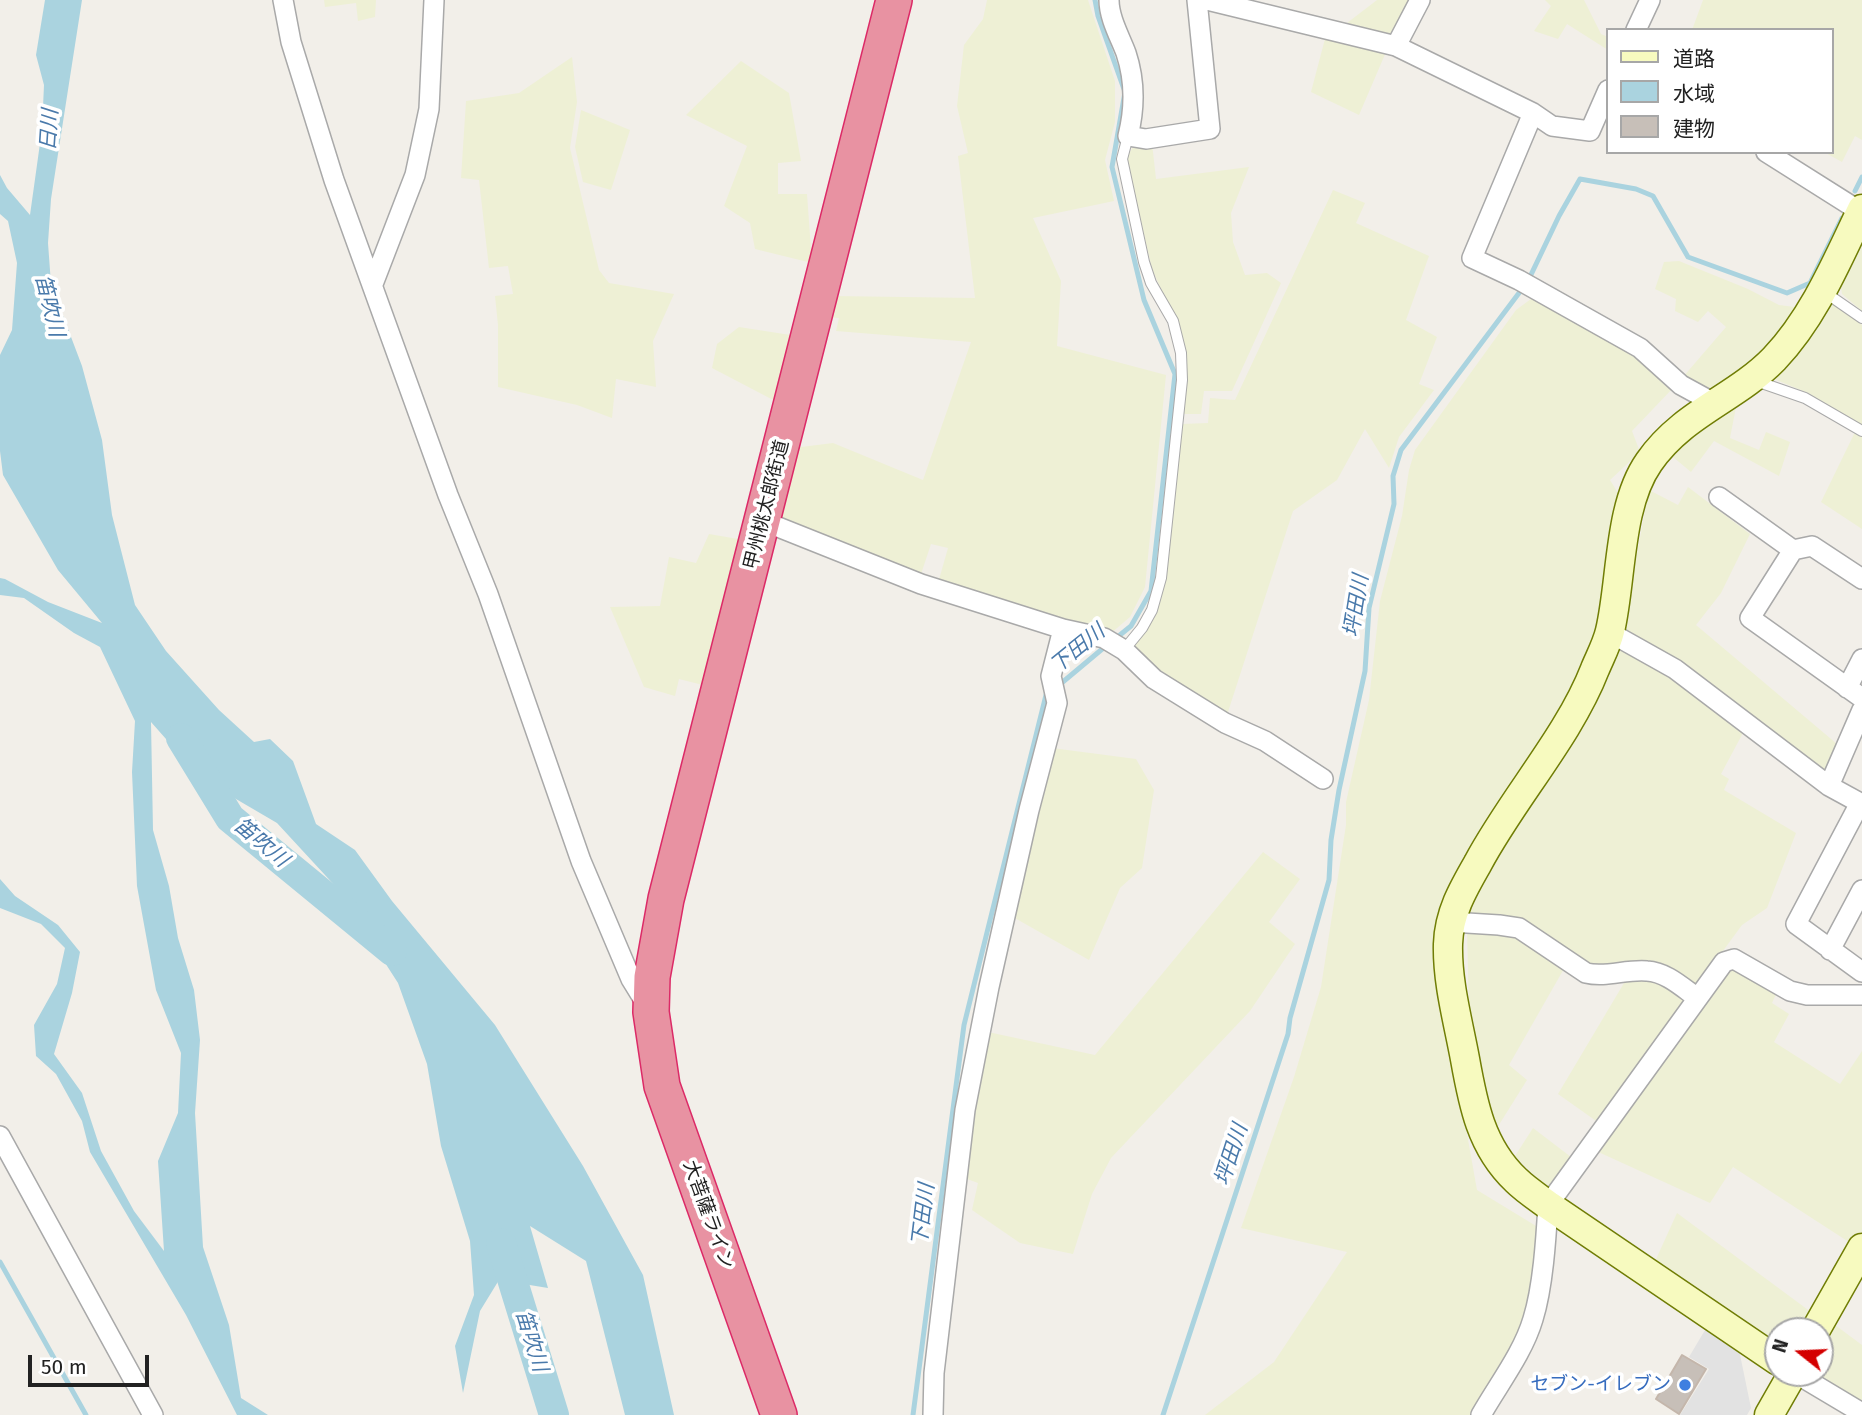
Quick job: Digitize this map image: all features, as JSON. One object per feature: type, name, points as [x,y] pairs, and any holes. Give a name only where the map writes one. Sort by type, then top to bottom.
[{"type":"highway","name":"甲州桃太郎街道","points":[[651,1012],[652,977],[666,900],[894,0]]},
{"type":"highway","name":"大菩薩ライン","points":[[651,1012],[662,1086],[779,1415]]},
{"type":"street","points":[[283,0],[291,41],[334,180],[448,495],[488,594],[581,861],[632,979],[651,1012]]},
{"type":"street","points":[[373,284],[415,175],[427,122],[434,0]]},
{"type":"street","points":[[1109,0],[1133,86],[1133,113],[1128,136],[1146,139],[1210,129],[1197,0]]},
{"type":"street","points":[[1396,46],[1420,0]]},
{"type":"street","points":[[1637,28],[1650,0]]},
{"type":"street","points":[[1218,2],[1396,46],[1533,113],[1552,126],[1590,131],[1606,95]]},
{"type":"street","points":[[1533,113],[1472,258],[1526,284],[1640,348],[1681,385],[1714,403]]},
{"type":"street","points":[[1764,1352],[1548,1205],[1516,1181],[1495,1156],[1481,1130],[1474,1104],[1450,981],[1448,944],[1456,902],[1488,844],[1590,682],[1609,632],[1624,534],[1632,500],[1647,464],[1676,429],[1772,360],[1798,330],[1822,291],[1861,211],[1769,154]]},
{"type":"street","points":[[1719,497],[1793,550]]},
{"type":"street","points":[[763,521],[921,584],[1116,645],[1154,679],[1225,723],[1265,741],[1323,779]]},
{"type":"street","points":[[1862,579],[1812,546],[1793,550],[1750,618],[1854,693],[1862,659]]},
{"type":"street","points":[[933,1415],[934,1373],[965,1110],[1023,837],[1057,703],[1051,676],[1063,629]]},
{"type":"street","points":[[1609,632],[1675,669],[1829,786],[1861,803],[1796,923],[1862,972]]},
{"type":"street","points":[[1829,786],[1862,710]]},
{"type":"street","points":[[1830,950],[1862,890]]},
{"type":"street","points":[[1451,922],[1519,928],[1586,972],[1597,976],[1648,971],[1664,975],[1696,998]]},
{"type":"street","points":[[1480,1415],[1517,1353],[1533,1319],[1545,1248],[1548,1205],[1724,962],[1734,959],[1790,991],[1807,995],[1862,995]]},
{"type":"street","points":[[0,1136],[153,1415]]},
{"type":"street","points":[[1823,1317],[1862,1248]]},
{"type":"street","points":[[1769,1415],[1786,1387]]},
{"type":"street","points":[[1818,1387],[1862,1413]]},
{"type":"lane","points":[[1116,645],[1142,628],[1152,610],[1161,578],[1182,380],[1181,352],[1173,321],[1151,283],[1144,262],[1122,159],[1128,136]]},
{"type":"lane","points":[[1822,291],[1862,318]]},
{"type":"lane","points":[[1748,379],[1805,398],[1862,431]]},
{"type":"green space","points":[[324,0],[376,0],[375,17],[358,21],[356,3],[325,7]]},
{"type":"green space","points":[[987,0],[1088,0],[1115,81],[1115,122],[1105,160],[1114,201],[1033,218],[1061,281],[1057,346],[1166,375],[1145,587],[1130,617],[1110,634],[938,583],[948,548],[931,544],[920,577],[775,516],[793,448],[833,443],[923,480],[971,342],[836,331],[839,318],[825,317],[832,296],[975,298],[958,156],[968,153],[957,106],[964,45],[983,19]]},
{"type":"green space","points":[[1377,0],[1415,0],[1390,34],[1347,23]]},
{"type":"green space","points":[[1545,0],[1584,0],[1601,34],[1606,36],[1606,49],[1567,24],[1558,39],[1534,31],[1551,6]]},
{"type":"green space","points":[[1703,0],[1862,0],[1862,140],[1855,136],[1842,162],[1828,154],[1834,154],[1834,28],[1693,28]]},
{"type":"green space","points":[[1326,35],[1386,52],[1359,115],[1311,92]]},
{"type":"green space","points":[[572,57],[577,102],[570,148],[599,270],[609,283],[674,294],[653,341],[656,387],[616,379],[612,418],[577,405],[498,387],[495,296],[513,294],[508,266],[489,268],[479,180],[461,178],[466,101],[519,93]]},
{"type":"green space","points":[[741,61],[789,93],[801,161],[778,163],[778,194],[807,194],[812,263],[755,249],[750,223],[724,206],[747,146],[686,115]]},
{"type":"green space","points":[[581,110],[630,130],[611,190],[583,182],[575,147]]},
{"type":"green space","points":[[1152,143],[1156,179],[1249,167],[1231,213],[1233,242],[1245,275],[1267,273],[1281,283],[1232,391],[1204,391],[1201,414],[1184,414],[1185,357],[1176,322],[1152,269],[1126,158],[1135,144]]},
{"type":"green space","points":[[1333,190],[1365,203],[1356,223],[1429,256],[1406,320],[1437,337],[1419,384],[1434,390],[1399,437],[1389,468],[1365,429],[1337,480],[1293,511],[1227,715],[1157,668],[1133,647],[1155,614],[1182,424],[1208,423],[1210,398],[1235,400]]},
{"type":"green space","points":[[1862,236],[1862,311],[1842,294],[1840,282]]},
{"type":"green space","points":[[1679,261],[1748,289],[1779,305],[1795,307],[1796,317],[1772,346],[1717,391],[1695,390],[1683,377],[1726,327],[1708,311],[1698,322],[1675,311],[1676,299],[1655,289],[1664,262]]},
{"type":"green space","points":[[1535,296],[1618,341],[1674,387],[1632,431],[1640,452],[1610,480],[1618,493],[1600,622],[1575,685],[1449,894],[1464,1117],[1477,1190],[1541,1229],[1529,1312],[1474,1415],[1205,1415],[1274,1362],[1347,1252],[1241,1228],[1294,1077],[1321,987],[1346,825],[1346,802],[1369,700],[1380,601],[1402,516],[1415,450],[1516,310]]},
{"type":"green space","points":[[1832,301],[1862,325],[1862,425],[1808,393],[1774,379],[1804,345]]},
{"type":"green space","points":[[739,327],[797,336],[779,403],[712,368],[717,344]]},
{"type":"green space","points":[[1738,397],[1730,438],[1759,450],[1766,432],[1790,442],[1779,476],[1714,441],[1691,472],[1673,457],[1697,430]]},
{"type":"green space","points":[[1856,430],[1862,434],[1862,529],[1821,502]]},
{"type":"green space","points":[[1688,487],[1750,534],[1721,593],[1696,625],[1837,744],[1825,776],[1622,633],[1649,490],[1678,505]]},
{"type":"green space","points":[[709,534],[744,540],[707,686],[679,679],[675,696],[644,687],[610,607],[660,606],[669,557],[696,563]]},
{"type":"green space","points":[[1621,644],[1664,669],[1744,731],[1721,774],[1729,779],[1724,790],[1796,833],[1767,908],[1742,925],[1695,989],[1591,969],[1469,916],[1482,882],[1603,688]]},
{"type":"green space","points":[[1052,748],[1136,759],[1154,790],[1142,868],[1120,888],[1089,960],[1013,917]]},
{"type":"green space","points":[[1263,852],[1300,879],[1269,922],[1295,944],[1250,1011],[1111,1158],[1092,1194],[1073,1254],[1020,1243],[972,1210],[978,1183],[967,1179],[972,1109],[988,1032],[1095,1055]]},
{"type":"green space","points":[[1467,930],[1514,931],[1565,967],[1509,1065],[1527,1080],[1497,1128],[1483,1088],[1469,1014]]},
{"type":"green space","points":[[1727,967],[1778,990],[1772,1003],[1789,1014],[1774,1042],[1840,1084],[1862,1051],[1862,1234],[1855,1246],[1733,1167],[1710,1203],[1594,1150]]},
{"type":"green space","points":[[1627,978],[1659,978],[1689,999],[1599,1123],[1558,1094]]},
{"type":"green space","points":[[1533,1128],[1571,1157],[1548,1189],[1515,1156]]},
{"type":"green space","points":[[1677,1213],[1815,1315],[1764,1317],[1764,1345],[1652,1268]]},
{"type":"green space","points":[[1834,1324],[1862,1345],[1862,1407],[1832,1387]]},
{"type":"shaded area","points":[[1708,1325],[1738,1345],[1751,1408],[1747,1415],[1680,1415],[1709,1369],[1689,1357]]},
{"type":"water","name":"日川","points":[[45,0],[82,0],[51,199],[48,243],[51,284],[82,366],[102,440],[112,515],[135,605],[166,651],[219,710],[254,742],[270,739],[293,761],[316,824],[355,850],[392,901],[495,1025],[583,1166],[643,1275],[674,1415],[625,1415],[586,1261],[530,1226],[548,1288],[499,1280],[480,1311],[463,1393],[455,1346],[474,1295],[470,1241],[441,1146],[427,1064],[398,983],[337,888],[277,823],[236,799],[181,756],[151,722],[153,830],[169,886],[178,938],[194,990],[200,1040],[195,1113],[203,1247],[229,1325],[241,1398],[268,1415],[237,1415],[186,1315],[90,1152],[82,1121],[56,1074],[36,1056],[34,1025],[57,984],[65,948],[41,924],[0,908],[0,879],[15,896],[58,925],[80,952],[72,993],[54,1054],[82,1093],[101,1151],[134,1211],[164,1251],[158,1161],[178,1113],[181,1053],[156,990],[137,886],[132,772],[135,721],[100,647],[74,633],[24,598],[0,595],[0,578],[48,602],[102,623],[58,570],[3,475],[0,451],[0,355],[12,330],[17,263],[8,221],[0,214],[0,175],[7,188],[30,215],[42,129],[44,85],[36,55]]},
{"type":"building","points":[[1682,1355],[1706,1369],[1679,1414],[1656,1399]]},
{"type":"waterway","name":"下田川","points":[[1095,0],[1098,16],[1125,92],[1112,167],[1144,300],[1175,374],[1151,591],[1131,626],[1115,639]]},
{"type":"waterway","name":"坪田川","points":[[1855,191],[1862,177]]},
{"type":"waterway","name":"坪田川","points":[[1528,281],[1580,179],[1636,189],[1653,196],[1688,257],[1787,293],[1810,283],[1842,218]]},
{"type":"waterway","name":"坪田川","points":[[1163,1415],[1288,1034],[1290,1018],[1329,880],[1331,840],[1339,790],[1365,671],[1369,608],[1394,504],[1393,476],[1401,450],[1522,289]]},
{"type":"waterway","name":"下田川","points":[[1058,686],[1107,645]]},
{"type":"waterway","name":"下田川","points":[[913,1415],[964,1025],[1046,695],[1050,692]]},
{"type":"waterway","name":"笛吹川","points":[[181,738],[230,818],[392,951]]},
{"type":"waterway","name":"笛吹川","points":[[501,1243],[554,1415]]},
{"type":"waterway","points":[[0,1262],[86,1415]]},
{"type":"place","name":"セブン-イレブン","points":[[1685,1385]]}]
